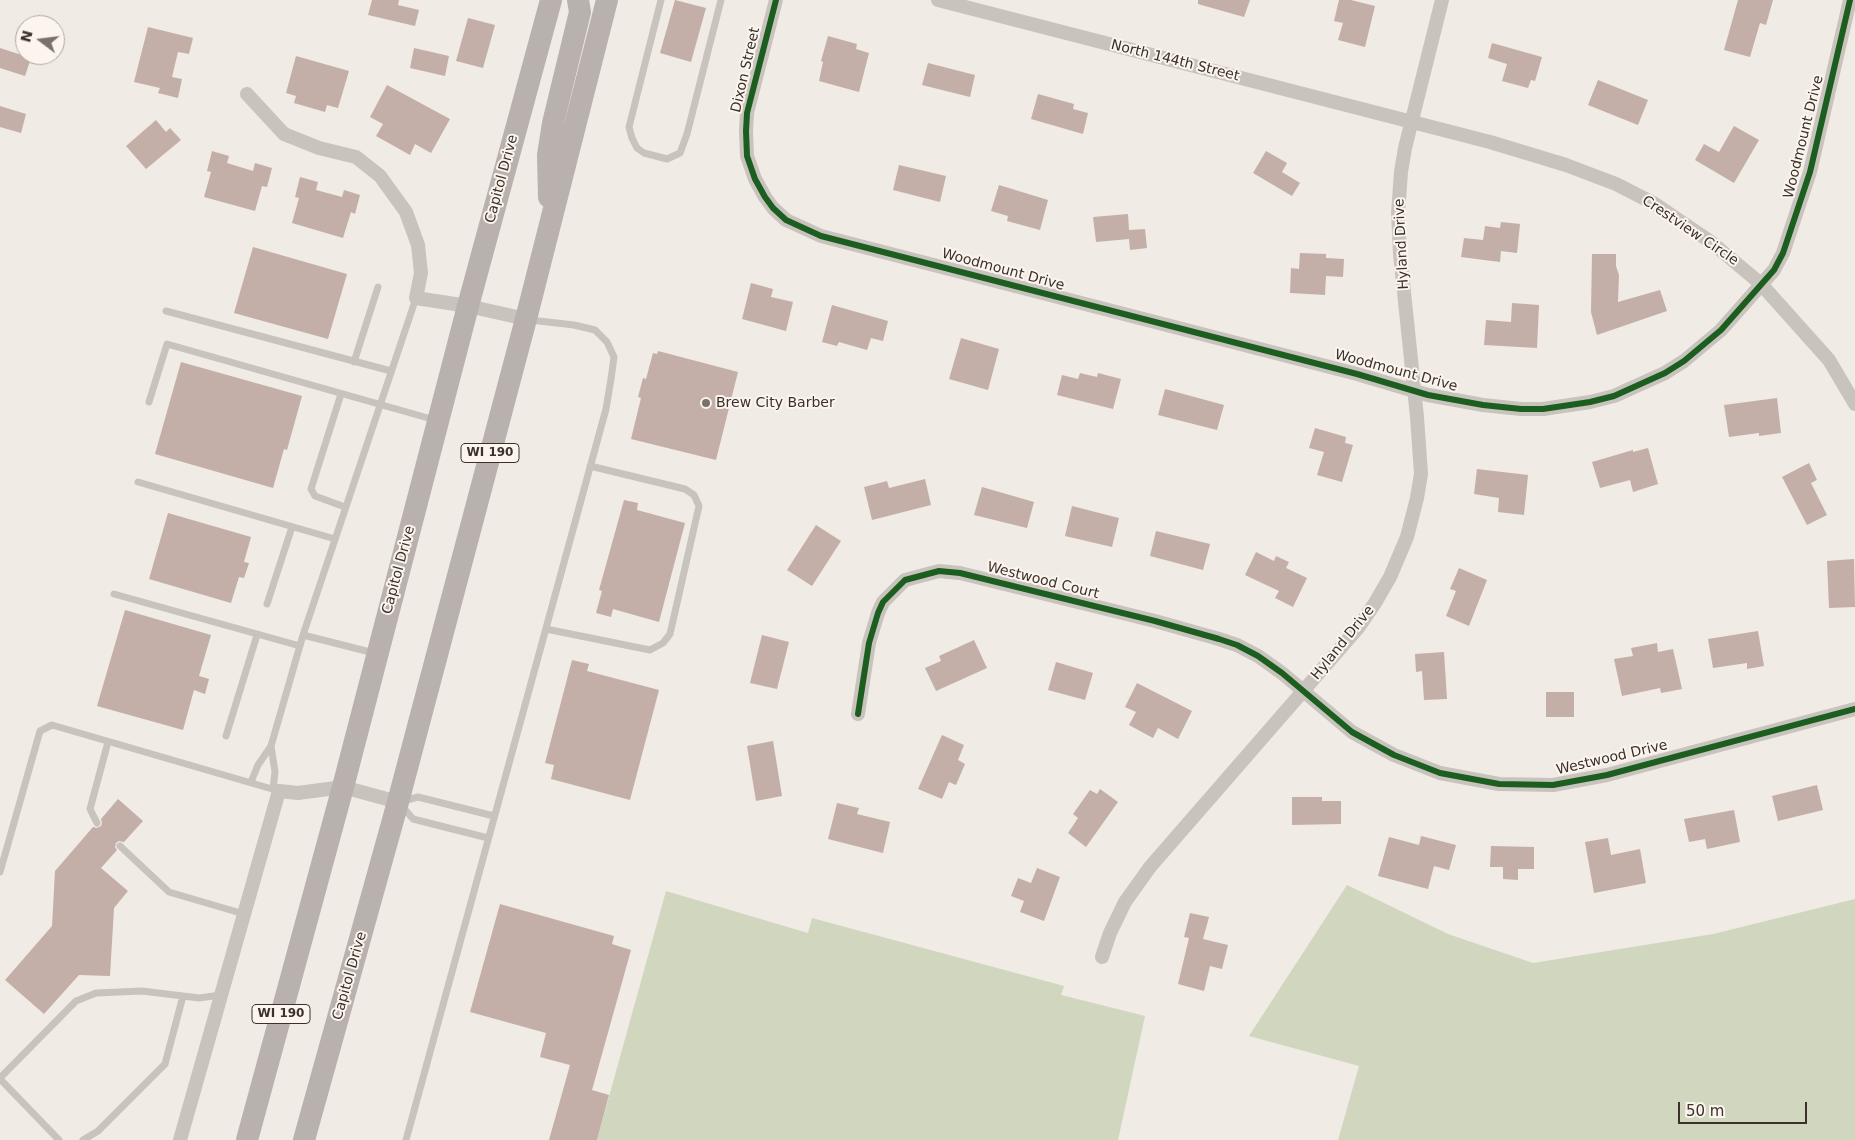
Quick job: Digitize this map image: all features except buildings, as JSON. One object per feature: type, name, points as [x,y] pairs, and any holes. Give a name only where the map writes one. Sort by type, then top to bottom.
[{"type":"main road","name":"Capitol Drive","points":[[247,1140],[343,787],[468,306],[551,0]]},
{"type":"main road","points":[[551,221],[548,155],[553,123],[580,12],[578,0]]},
{"type":"main road","name":"Capitol Drive","points":[[304,1140],[398,802],[526,319],[607,0]]},
{"type":"street","name":"Dixon Street","points":[[768,202],[755,179],[747,156],[746,131],[747,114],[776,0]]},
{"type":"street","name":"North 144th Street","points":[[938,0],[1412,121]]},
{"type":"street","name":"Hyland Drive","points":[[1102,957],[1110,933],[1125,902],[1150,867],[1358,628],[1375,603],[1398,561],[1407,537],[1421,474],[1400,254],[1398,213],[1401,172],[1442,0]]},
{"type":"street","name":"Woodmount Drive","points":[[768,202],[786,220],[821,236],[1357,374],[1428,395],[1521,409],[1543,409],[1590,402],[1614,396],[1665,373],[1684,361],[1721,330],[1774,270],[1783,252],[1810,172],[1850,0]]},
{"type":"street","points":[[247,94],[284,134],[319,148],[356,157],[380,176],[406,212],[418,245],[421,273],[416,298],[468,306],[526,319]]},
{"type":"street","name":"Crestview Circle","points":[[1412,121],[1566,165],[1616,184],[1656,204],[1711,242],[1761,284],[1829,360],[1855,404]]},
{"type":"street","name":"Westwood Court","points":[[858,714],[869,643],[883,602],[905,580],[939,571],[960,573],[1219,639],[1237,645],[1258,656],[1304,692]]},
{"type":"street","name":"Westwood Drive","points":[[1304,692],[1352,732],[1394,755],[1440,773],[1499,784],[1553,785],[1607,775],[1855,709]]},
{"type":"street","points":[[180,1140],[244,914],[276,790],[298,793],[343,787],[398,802]]},
{"type":"lane","points":[[660,0],[629,127],[637,148],[644,153],[667,159],[680,153],[687,134],[721,0]]},
{"type":"lane","points":[[354,362],[378,287]]},
{"type":"lane","points":[[251,782],[258,765],[271,746],[303,635],[416,298]]},
{"type":"lane","points":[[166,311],[391,371]]},
{"type":"lane","points":[[406,1140],[606,409],[611,379],[614,357],[607,342],[595,330],[574,325],[526,319]]},
{"type":"lane","points":[[149,402],[167,344],[438,421]]},
{"type":"lane","points":[[341,394],[311,489],[315,496],[345,507]]},
{"type":"lane","points":[[546,629],[650,650],[663,644],[670,634],[699,506],[694,495],[685,490],[590,466]]},
{"type":"lane","points":[[138,482],[335,540]]},
{"type":"lane","points":[[267,604],[292,527]]},
{"type":"lane","points":[[114,594],[300,646]]},
{"type":"lane","points":[[226,736],[257,635]]},
{"type":"lane","points":[[303,635],[377,653]]},
{"type":"lane","points":[[0,872],[40,731],[52,725],[276,790],[271,746]]},
{"type":"lane","points":[[97,823],[90,809],[108,742]]},
{"type":"lane","points":[[488,838],[413,819],[398,802],[418,797],[494,816]]},
{"type":"lane","points":[[120,846],[169,892],[244,914]]},
{"type":"lane","points":[[59,1140],[0,1078],[76,1002],[96,993],[142,991],[199,998],[221,995]]},
{"type":"lane","points":[[83,1140],[98,1131],[165,1064],[183,996]]},
{"type":"green space","points":[[1347,885],[1448,934],[1533,963],[1713,934],[1855,899],[1855,1140],[1338,1140],[1359,1066],[1249,1036]]},
{"type":"green space","points":[[666,891],[808,933],[812,918],[1064,986],[1061,995],[1145,1016],[1118,1140],[597,1140]]},
{"type":"cycle path","points":[[776,0],[747,113],[747,156],[755,179],[765,197],[773,208],[786,220],[821,236],[1357,374],[1428,395],[1483,405],[1521,409],[1543,409],[1590,402],[1614,396],[1665,373],[1684,361],[1721,330],[1774,270],[1783,253],[1810,172],[1850,0]]},
{"type":"cycle path","points":[[858,714],[869,643],[883,602],[905,580],[939,571],[960,573],[1155,621],[1237,645],[1258,656],[1282,673],[1352,732],[1394,755],[1440,773],[1499,784],[1553,785],[1607,775],[1855,709]]},
{"type":"place","name":"Brew City Barber","points":[[706,403]]}]
